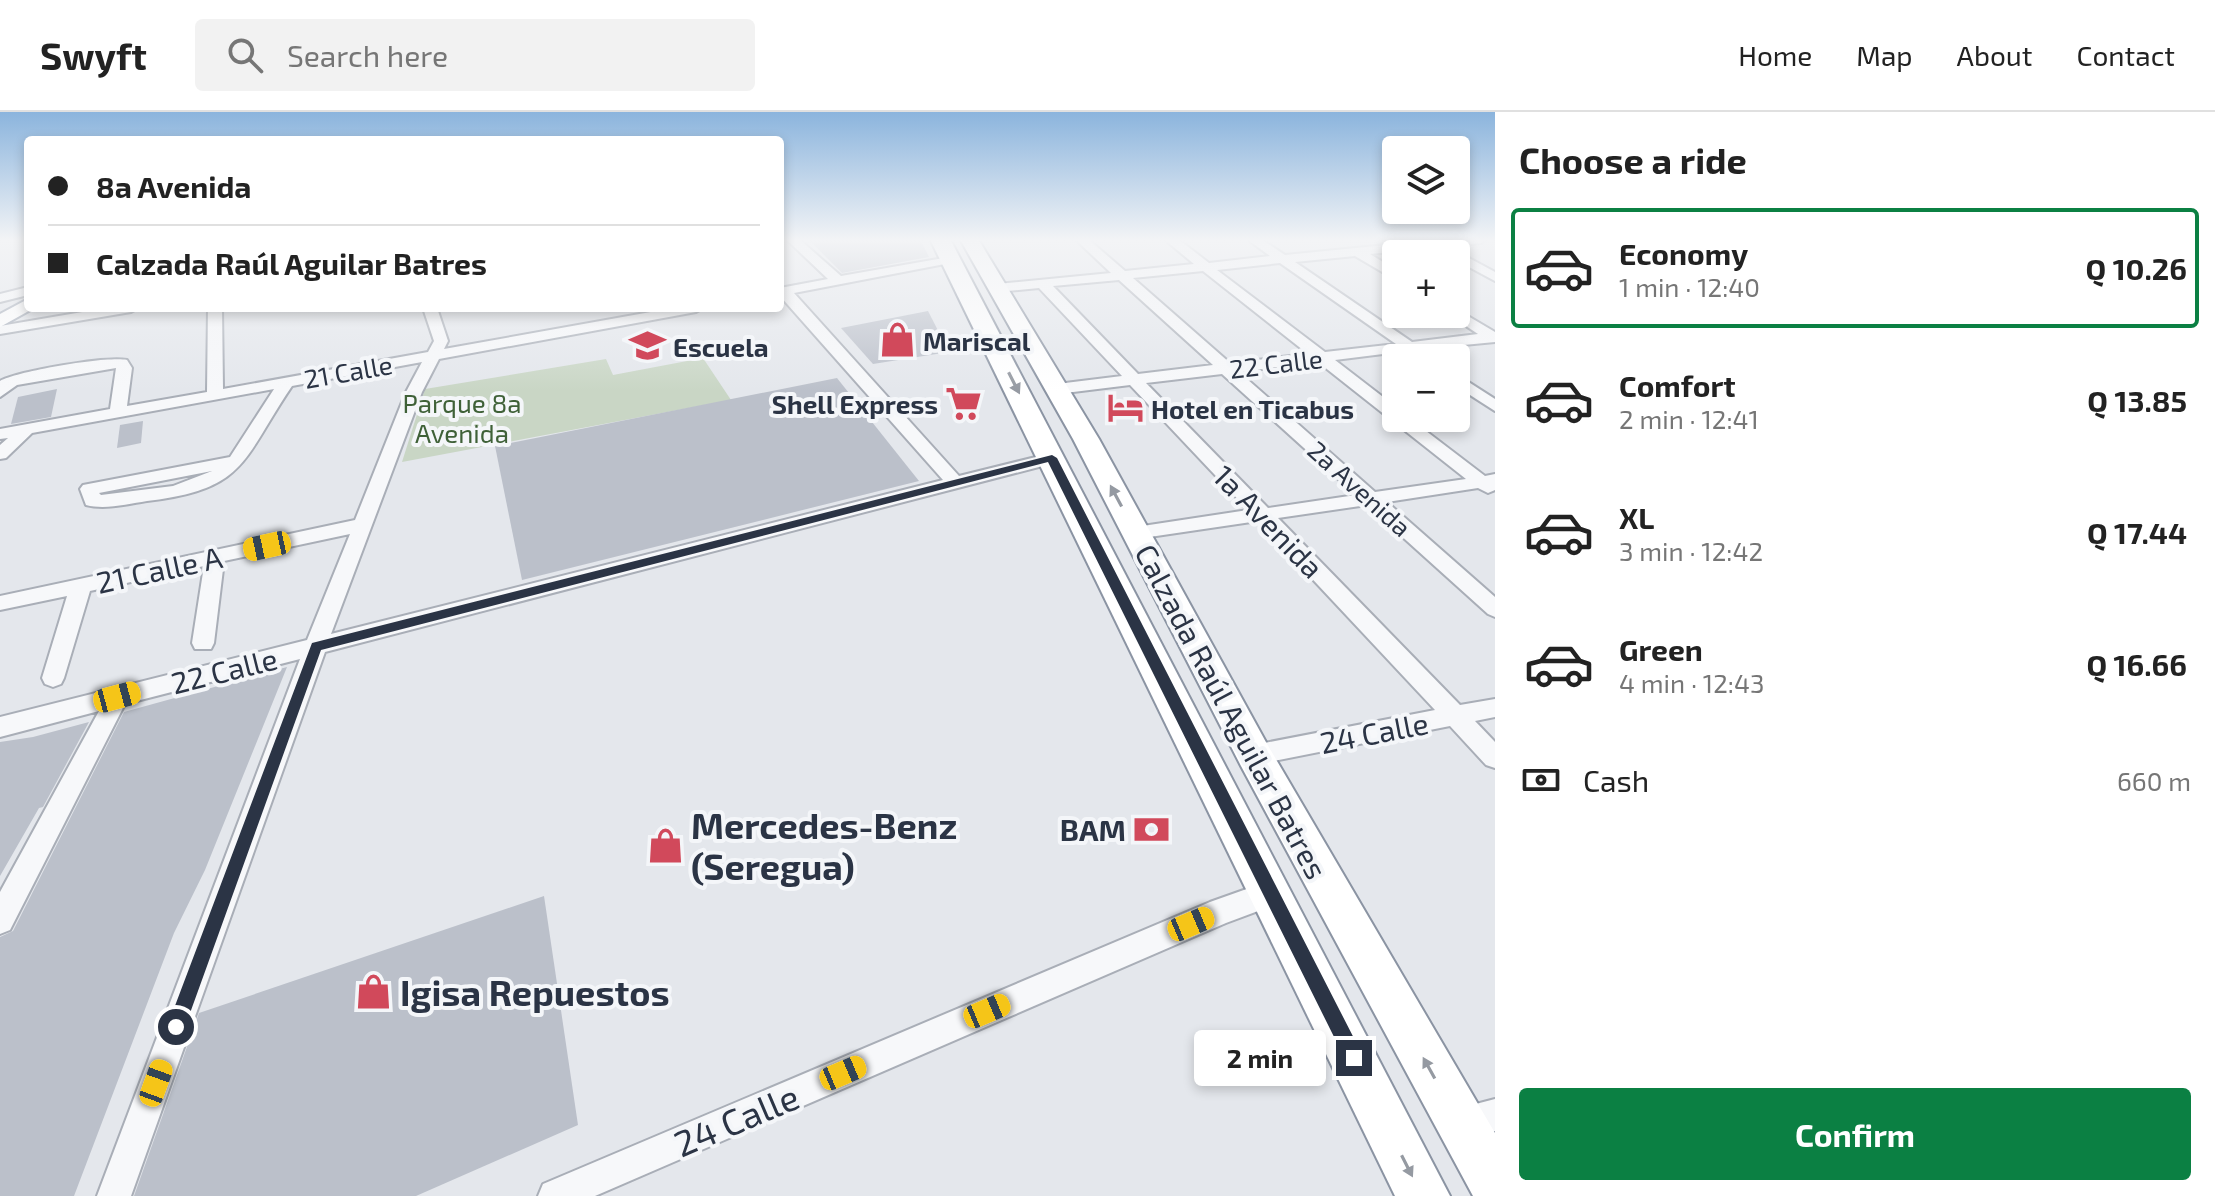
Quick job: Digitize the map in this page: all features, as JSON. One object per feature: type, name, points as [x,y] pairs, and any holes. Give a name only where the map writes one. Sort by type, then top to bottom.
[{"type":"highway","name":"Calzada Raúl Aguilar Batres","points":[[973,290],[1052,458],[1423,1196]]},
{"type":"highway","name":"Calzada Raúl Aguilar Batres","points":[[998,290],[1057,389],[1254,755],[1478,1119],[1495,1184]]},
{"type":"main road","points":[[0,322],[24,307]]},
{"type":"street","name":"1a Avenida","points":[[1048,290],[1495,758]]},
{"type":"street","name":"2a Avenida","points":[[1138,290],[1495,609]]},
{"type":"street","points":[[1235,290],[1382,405]]},
{"type":"street","points":[[1326,290],[1405,344]]},
{"type":"street","points":[[0,298],[24,292]]},
{"type":"street","points":[[784,294],[955,483]]},
{"type":"street","points":[[0,330],[107,312]]},
{"type":"street","points":[[215,312],[215,395]]},
{"type":"street","points":[[114,1196],[316,646],[414,392],[441,341],[431,312]]},
{"type":"street","name":"21 Calle","points":[[0,434],[434,356],[652,312]]},
{"type":"street","points":[[1470,322],[1494,337]]},
{"type":"street","name":"22 Calle","points":[[1434,344],[1494,337]]},
{"type":"street","name":"22 Calle","points":[[1057,389],[1382,350]]},
{"type":"street","points":[[0,392],[12,381],[122,363],[118,413]]},
{"type":"street","points":[[236,461],[89,489],[93,501],[101,501],[171,490],[208,479],[236,461],[286,383]]},
{"type":"street","points":[[1470,389],[1495,406]]},
{"type":"street","points":[[0,454],[27,429]]},
{"type":"street","points":[[1419,432],[1491,485]]},
{"type":"street","name":"22 Calle","points":[[0,727],[1052,458]]},
{"type":"street","points":[[1136,533],[1491,485]]},
{"type":"street","name":"21 Calle A","points":[[0,603],[365,524]]},
{"type":"street","points":[[203,643],[215,557]]},
{"type":"street","points":[[53,678],[81,585]]},
{"type":"street","points":[[0,920],[102,731],[117,697]]},
{"type":"street","name":"24 Calle","points":[[1254,755],[1495,708]]},
{"type":"street","name":"24 Calle","points":[[555,1196],[1220,912],[1272,893]]},
{"type":"green space","name":"Parque 8a Avenida","points":[[703,358],[731,400],[402,462],[425,389],[606,359],[613,375]]},
{"type":"building","name":"Mariscal","points":[[928,311],[949,352],[873,364],[841,328]]},
{"type":"building","points":[[837,378],[919,481],[522,580],[495,446]]},
{"type":"building","points":[[57,389],[51,417],[11,424],[18,397]]},
{"type":"building","points":[[143,421],[141,443],[117,448],[120,425]]},
{"type":"building","points":[[287,667],[205,870],[174,933],[74,1196],[0,1196],[0,937],[13,931],[124,712]]},
{"type":"building","points":[[89,722],[43,807],[39,808],[0,876],[0,742]]},
{"type":"building","points":[[544,896],[578,1125],[416,1196],[134,1196],[199,1013]]},
{"type":"place","name":"Mariscal","points":[[897,340]]},
{"type":"place","name":"Escuela","points":[[647,346]]},
{"type":"place","name":"Shell Express","points":[[964,403]]},
{"type":"place","name":"Hotel en Ticabus","points":[[1125,408]]},
{"type":"place","name":"BAM","points":[[1152,829]]},
{"type":"place","name":"Mercedes-Benz (Seregua)","points":[[665,845]]},
{"type":"place","name":"Igisa Repuestos","points":[[374,991]]},
{"type":"route","points":[[176,1027],[316,646],[1052,458],[1354,1058]]}]
